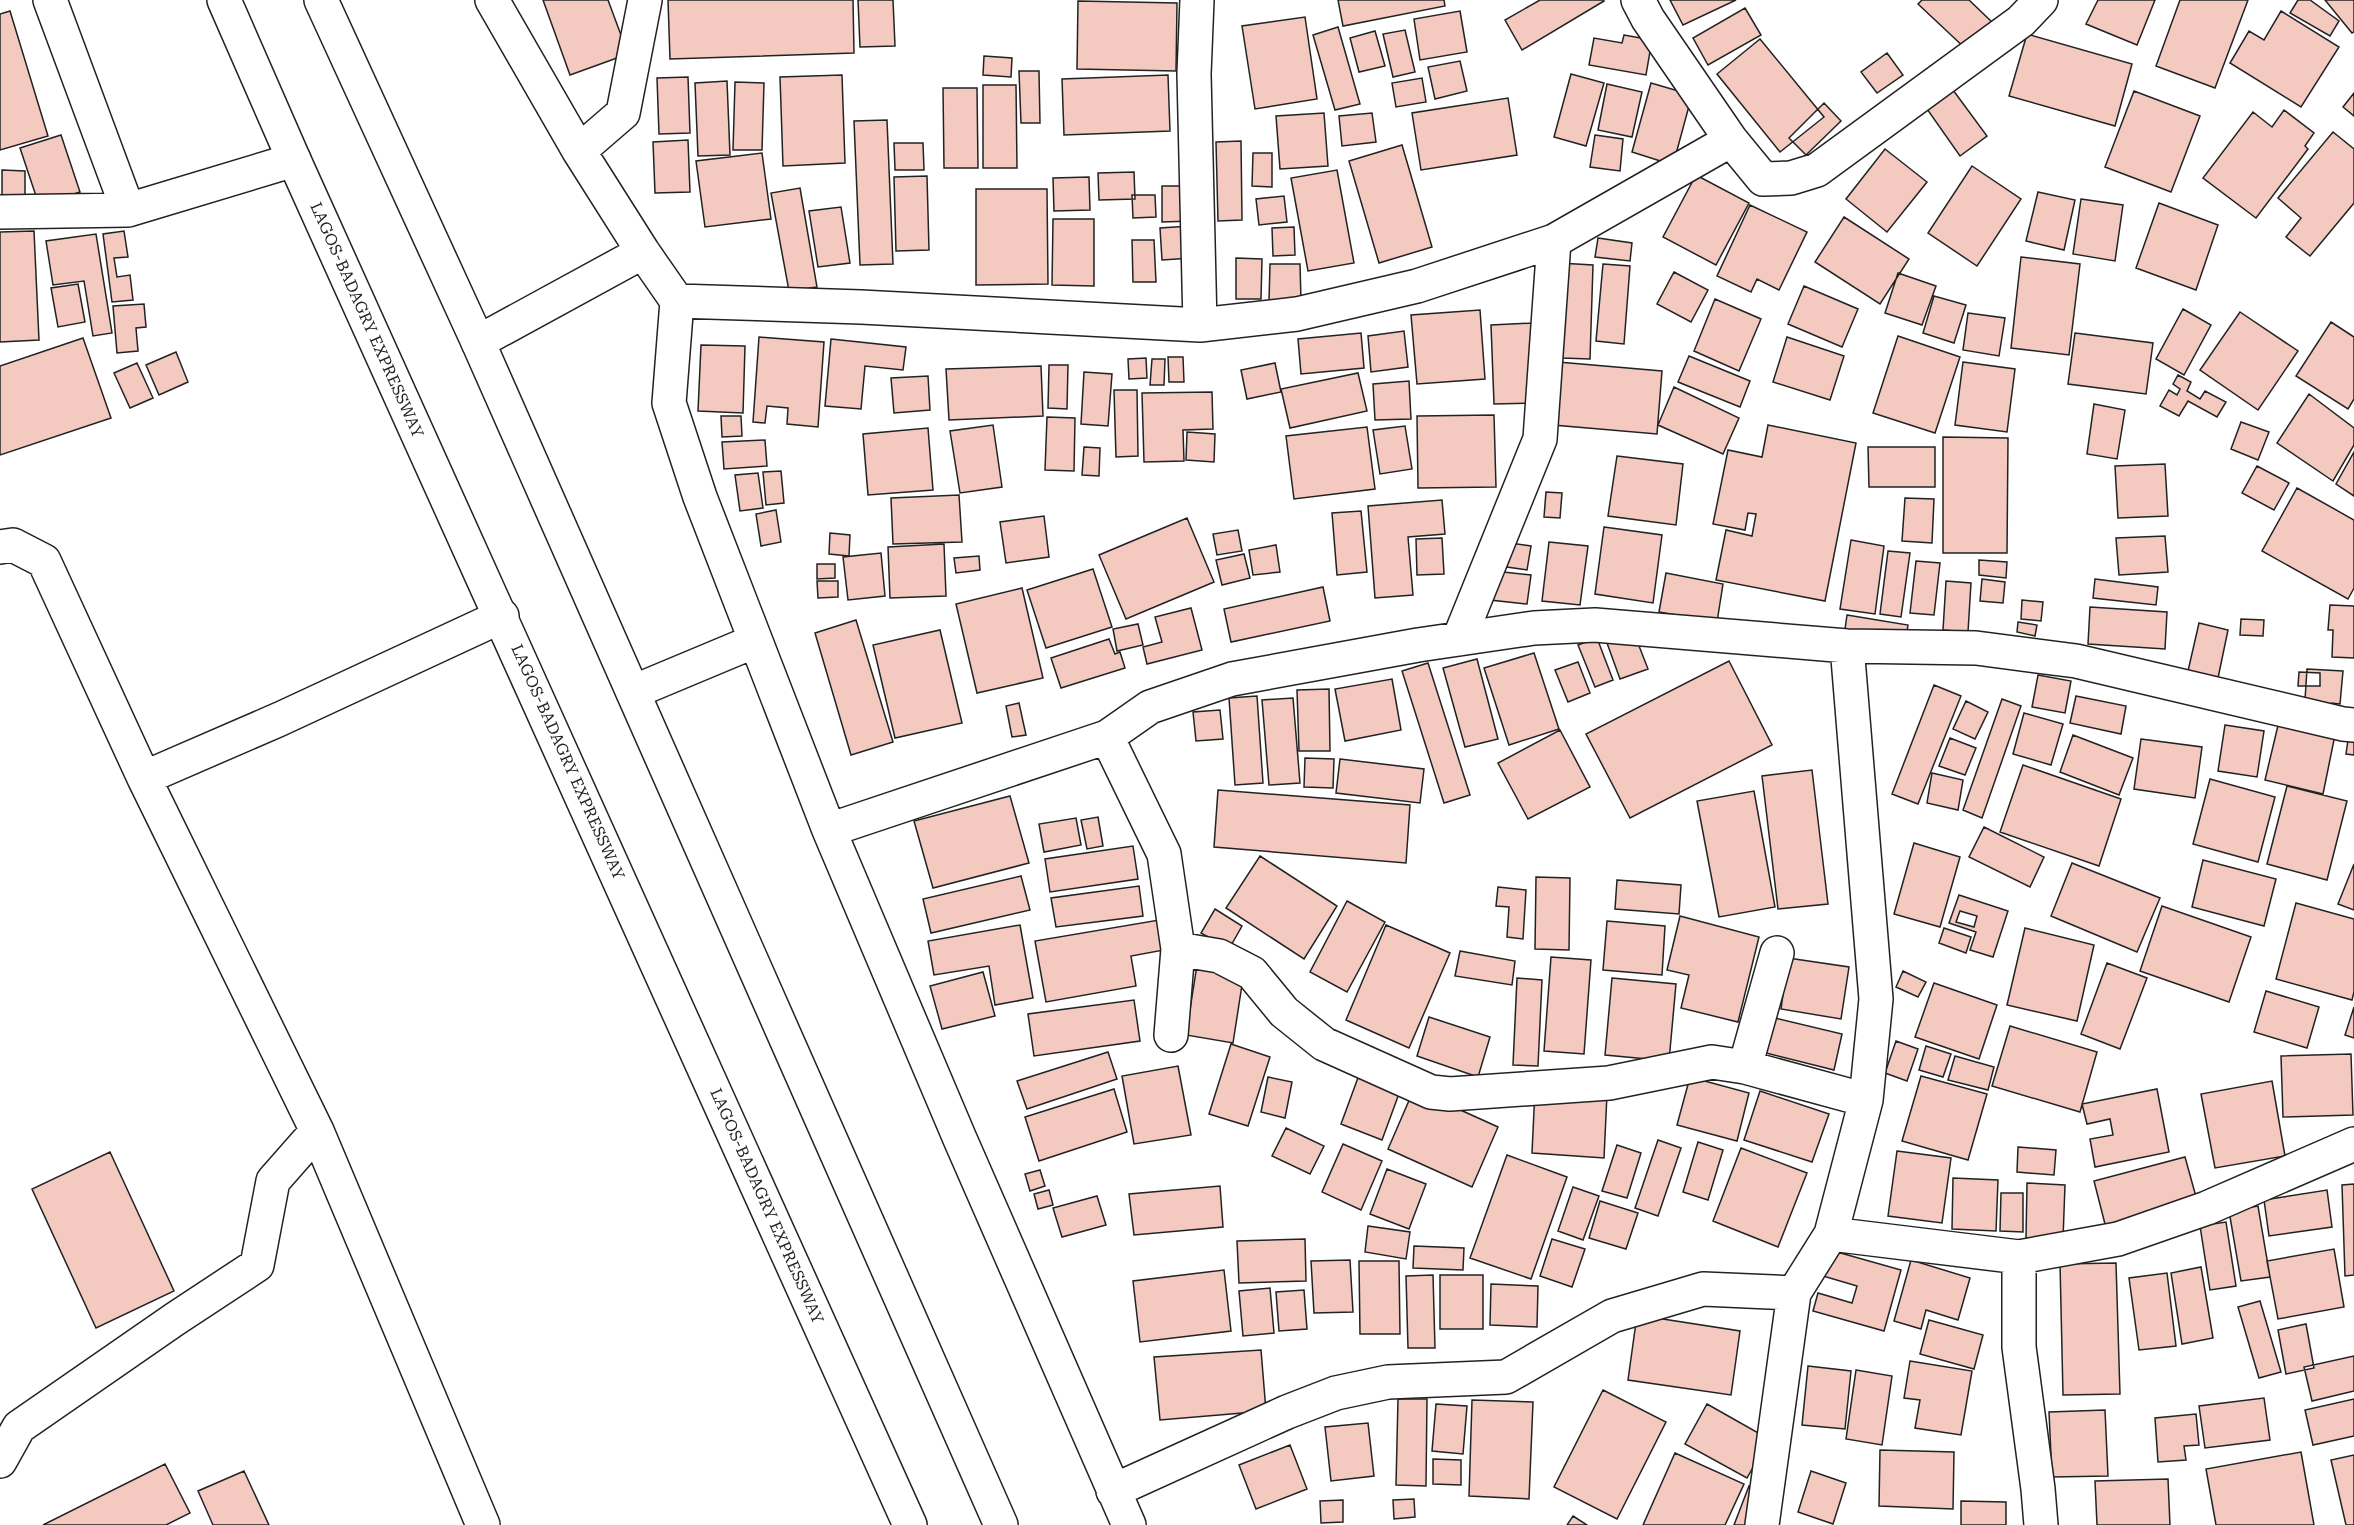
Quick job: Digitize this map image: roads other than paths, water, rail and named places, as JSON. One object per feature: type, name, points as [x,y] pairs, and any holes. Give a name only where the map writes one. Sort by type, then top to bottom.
[{"type":"main road","points":[[50,0],[128,210]]},
{"type":"main road","name":"LAGOS-BADAGRY EXPRESSWAY","points":[[224,0],[294,160],[502,616],[910,1525]]},
{"type":"main road","points":[[321,0],[478,342],[1001,1525]]},
{"type":"main road","points":[[492,0],[579,151],[677,301],[669,403],[700,498],[829,830],[960,1139],[1129,1525]]},
{"type":"main road","points":[[579,151],[624,113],[645,0]]},
{"type":"main road","points":[[1197,0],[1194,74],[1200,325]]},
{"type":"main road","points":[[1638,0],[1648,19],[1731,140],[1763,179],[1791,178],[1817,170],[2021,21],[2041,0]]},
{"type":"main road","points":[[677,301],[861,307],[1200,325],[1297,314],[1416,286],[1554,240],[1731,140]]},
{"type":"main road","points":[[0,212],[128,210],[294,160]]},
{"type":"main road","points":[[1459,639],[1540,438],[1554,240]]},
{"type":"main road","points":[[478,342],[643,252]]},
{"type":"main road","points":[[0,547],[13,545],[44,561],[144,778],[317,1131],[483,1525]]},
{"type":"main road","points":[[144,778],[280,719],[502,616]]},
{"type":"main road","points":[[829,830],[1107,736],[1150,707],[1232,679],[1418,645],[1534,628],[1595,625],[1847,646],[1976,648],[2076,661],[2354,725]]},
{"type":"main road","points":[[633,692],[755,641]]},
{"type":"main road","points":[[1762,1525],[1794,1293],[1831,1234],[1866,1100],[1876,999],[1847,646]]},
{"type":"main road","points":[[1107,736],[1164,854],[1178,949],[1171,1035]]},
{"type":"main road","points":[[1178,949],[1219,956],[1252,973],[1284,1012],[1324,1044],[1431,1092],[1450,1094],[1609,1083],[1712,1062],[1745,1067],[1866,1100]]},
{"type":"main road","points":[[1745,1067],[1777,953]]},
{"type":"main road","points":[[0,1461],[19,1427],[257,1265],[273,1181],[317,1131]]},
{"type":"main road","points":[[1831,1234],[2019,1257],[2118,1239],[2207,1208],[2354,1144]]},
{"type":"main road","points":[[2019,1257],[2019,1347],[2041,1525]]},
{"type":"main road","points":[[1113,1491],[1287,1412],[1336,1393],[1388,1382],[1506,1377],[1612,1316],[1703,1289],[1794,1293]]}]
